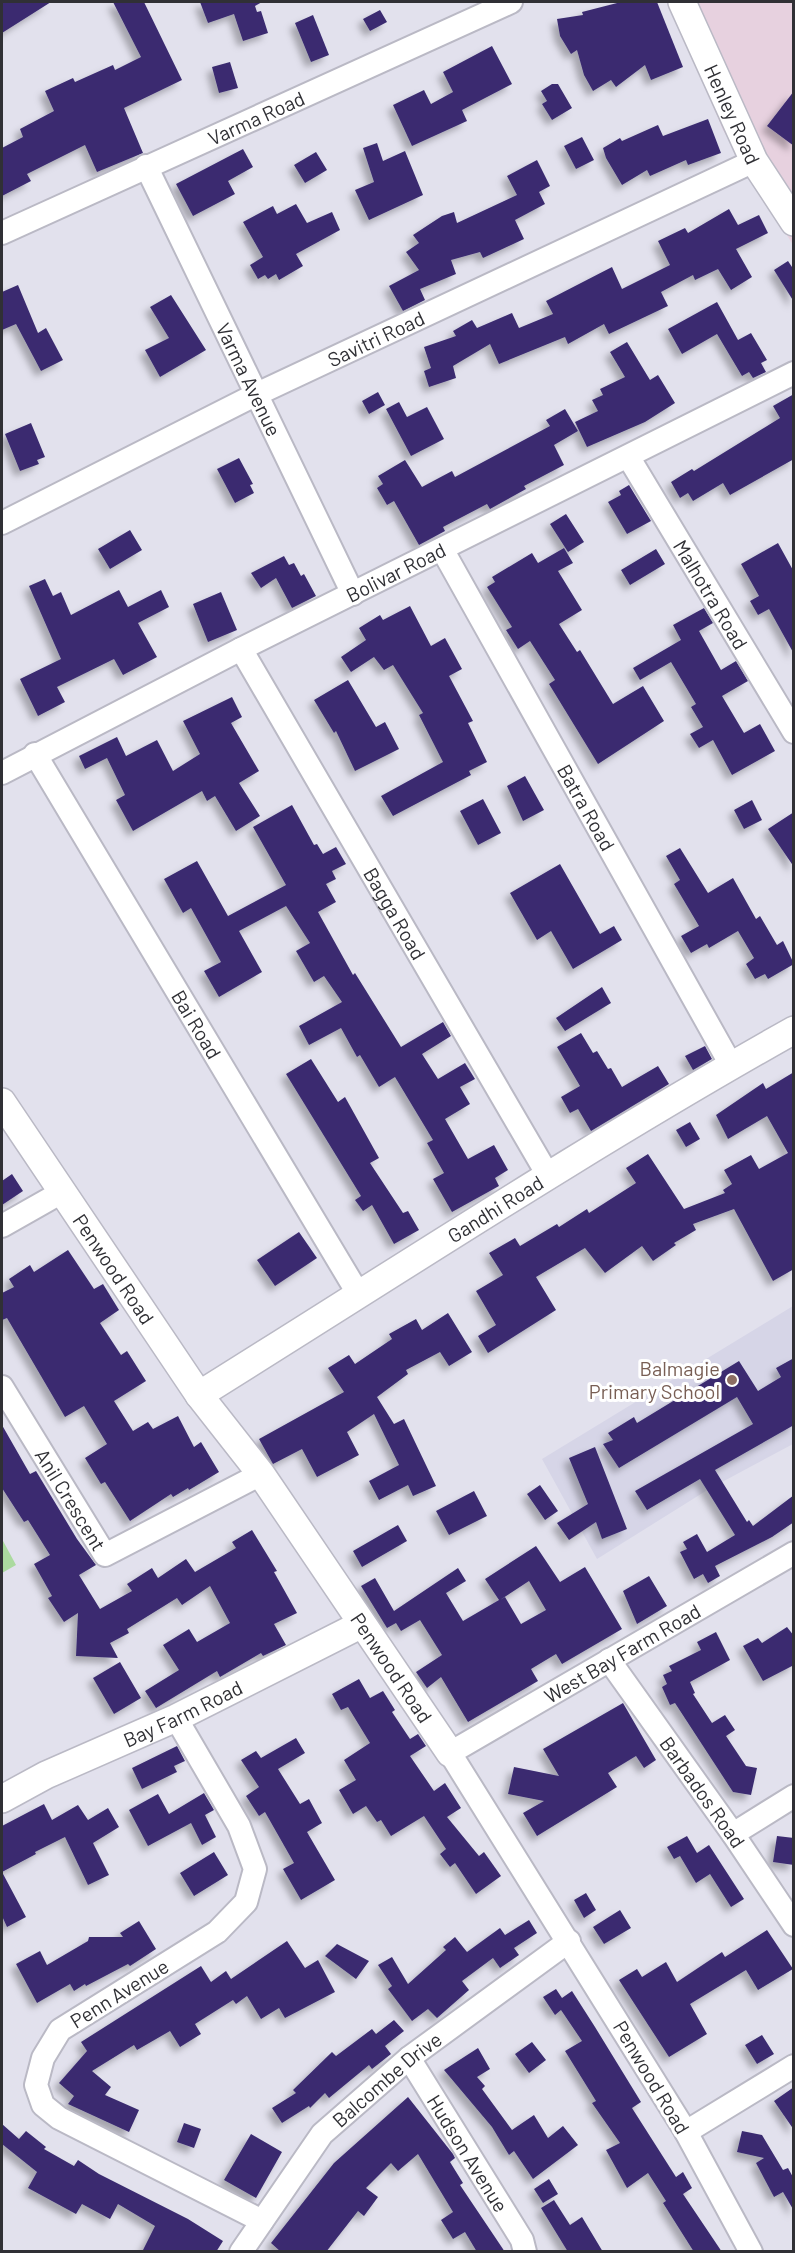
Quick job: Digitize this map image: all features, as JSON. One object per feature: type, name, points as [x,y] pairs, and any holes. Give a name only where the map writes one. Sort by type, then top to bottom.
[{"type":"street","name":"Varma Road","points":[[2,233],[511,2]]},
{"type":"street","name":"Henley Road","points":[[682,2],[754,161],[794,222]]},
{"type":"street","name":"Savitri Road","points":[[2,523],[255,395],[754,161]]},
{"type":"street","name":"Varma Avenue","points":[[146,166],[353,594]]},
{"type":"street","name":"Bolivar Road","points":[[2,773],[241,649],[794,374]]},
{"type":"street","name":"Malhotra Road","points":[[629,458],[794,732]]},
{"type":"street","name":"Batra Road","points":[[442,549],[731,1065]]},
{"type":"street","name":"Bagga Road","points":[[241,649],[549,1177]]},
{"type":"street","name":"Bai Road","points":[[35,754],[359,1294]]},
{"type":"street","name":"Gandhi Road","points":[[199,1395],[731,1065],[794,1030]]},
{"type":"street","name":"Penwood Road","points":[[2,1102],[199,1395],[261,1474],[450,1753],[686,2132],[751,2252]]},
{"type":"street","points":[[2,1226],[62,1192]]},
{"type":"street","name":"Anil Crescent","points":[[2,1387],[105,1555],[261,1474]]},
{"type":"street","name":"West Bay Farm Road","points":[[450,1753],[794,1552]]},
{"type":"street","name":"Bay Farm Road","points":[[2,1799],[46,1775],[176,1718],[362,1624]]},
{"type":"street","name":"Barbados Road","points":[[609,1660],[733,1834],[794,1925]]},
{"type":"street","name":"Penn Avenue","points":[[176,1718],[243,1837],[255,1869],[246,1902],[217,1932],[60,2030],[43,2058],[36,2085],[43,2105],[59,2118],[262,2221]]},
{"type":"street","points":[[733,1834],[794,1796]]},
{"type":"street","name":"Balcombe Drive","points":[[241,2252],[322,2134],[409,2058],[569,1941]]},
{"type":"street","name":"Hudson Avenue","points":[[409,2058],[522,2240],[525,2252]]},
{"type":"street","points":[[686,2132],[794,2066]]},
{"type":"shaded area","points":[[670,2],[793,2],[793,245],[723,130]]},
{"type":"shaded area","name":"Balmagie Primary School","points":[[793,1306],[793,1444],[709,1489],[597,1559],[542,1459]]},
{"type":"green space","points":[[2,1539],[16,1565],[2,1573]]},
{"type":"building","points":[[2,2],[51,2],[2,33]]},
{"type":"building","points":[[113,2],[144,2],[182,80],[124,108],[143,153],[97,172],[85,145],[27,174],[31,181],[2,196],[2,148],[23,137],[20,129],[54,111],[45,91],[73,78],[75,82],[113,65],[115,70],[141,57]]},
{"type":"building","points":[[200,2],[262,2],[255,6],[257,12],[261,11],[268,33],[243,41],[234,14],[208,23]]},
{"type":"building","points":[[621,2],[657,2],[683,67],[651,80],[645,65],[616,87],[611,80],[593,91],[584,75],[577,50],[571,54],[560,36],[557,19],[583,15],[582,12]]},
{"type":"building","points":[[380,10],[387,22],[370,31],[363,19]]},
{"type":"building","points":[[313,15],[329,55],[311,62],[295,23]]},
{"type":"building","points":[[492,46],[512,84],[462,110],[467,121],[412,146],[393,105],[424,90],[431,104],[453,92],[443,72]]},
{"type":"building","points":[[230,62],[238,88],[219,93],[212,67]]},
{"type":"building","points":[[552,84],[558,84],[572,108],[552,120],[542,104],[547,101],[541,91]]},
{"type":"building","points":[[794,91],[794,146],[767,126]]},
{"type":"building","points":[[708,119],[721,153],[688,165],[686,160],[650,176],[647,170],[622,185],[606,158],[603,148],[620,138],[622,141],[658,125],[663,136]]},
{"type":"building","points":[[582,137],[594,160],[576,169],[564,146]]},
{"type":"building","points":[[377,143],[383,161],[405,151],[423,195],[369,220],[355,190],[374,182],[363,148]]},
{"type":"building","points":[[243,149],[253,167],[228,181],[235,194],[193,216],[176,184]]},
{"type":"building","points":[[316,152],[327,170],[305,183],[294,165]]},
{"type":"building","points":[[537,160],[550,186],[539,192],[545,204],[515,220],[524,239],[483,258],[480,252],[451,260],[456,274],[420,289],[425,300],[403,311],[389,286],[419,270],[406,252],[419,243],[413,235],[442,216],[454,212],[457,223],[517,195],[507,176]]},
{"type":"building","points":[[296,204],[307,223],[332,212],[340,230],[296,254],[303,266],[279,280],[276,274],[268,279],[265,275],[258,279],[250,265],[263,257],[243,222],[273,206],[277,214]]},
{"type":"building","points":[[729,209],[738,225],[759,215],[768,233],[736,249],[752,277],[731,290],[718,269],[695,280],[693,275],[661,292],[668,306],[609,334],[604,324],[568,344],[565,337],[499,364],[490,344],[453,366],[456,378],[429,387],[424,371],[431,368],[424,347],[456,336],[453,331],[472,320],[477,328],[512,313],[519,328],[553,314],[546,301],[612,267],[622,289],[670,265],[658,241],[685,228],[688,233]]},
{"type":"building","points":[[788,261],[794,270],[794,302],[774,270]]},
{"type":"building","points":[[18,285],[38,333],[46,328],[63,360],[41,371],[16,324],[2,330],[2,292]]},
{"type":"building","points":[[171,295],[206,350],[160,377],[145,350],[169,338],[150,307]]},
{"type":"building","points":[[717,302],[738,340],[751,333],[767,360],[761,363],[766,372],[753,378],[749,372],[742,376],[717,334],[682,354],[668,329]]},
{"type":"building","points":[[627,342],[650,380],[658,375],[675,403],[645,422],[587,447],[575,422],[598,411],[592,400],[603,395],[600,389],[625,377],[610,352]]},
{"type":"building","points":[[378,392],[385,405],[369,414],[362,401]]},
{"type":"building","points":[[794,394],[794,459],[730,495],[723,483],[693,501],[688,493],[680,498],[671,482],[692,469],[694,471],[780,418],[773,406]]},
{"type":"building","points":[[399,402],[407,417],[427,407],[444,439],[411,456],[386,409]]},
{"type":"building","points":[[565,409],[578,431],[554,445],[564,465],[524,486],[526,489],[490,509],[487,504],[443,527],[445,531],[419,545],[394,501],[387,505],[377,488],[383,484],[378,476],[405,460],[422,487],[452,471],[455,477],[550,426],[546,420]]},
{"type":"building","points":[[31,423],[45,457],[37,460],[39,464],[20,471],[5,434]]},
{"type":"building","points":[[239,458],[253,484],[250,485],[254,493],[235,503],[217,469]]},
{"type":"building","points":[[629,485],[651,521],[627,534],[608,502],[621,495],[619,491]]},
{"type":"building","points":[[566,514],[584,542],[568,552],[550,524]]},
{"type":"building","points":[[130,530],[142,550],[110,569],[98,549]]},
{"type":"building","points":[[778,543],[794,572],[794,654],[769,609],[758,615],[750,601],[759,596],[741,564]]},
{"type":"building","points":[[564,548],[573,563],[558,571],[582,610],[559,624],[577,652],[580,650],[613,704],[643,686],[664,721],[598,764],[549,684],[555,680],[530,641],[518,649],[506,630],[512,627],[487,587],[495,582],[492,577],[532,553],[538,563]]},
{"type":"building","points":[[656,549],[665,564],[630,585],[621,570]]},
{"type":"building","points":[[284,556],[289,565],[294,563],[301,576],[304,574],[316,596],[292,608],[276,578],[261,588],[251,573]]},
{"type":"building","points":[[45,579],[53,596],[61,592],[71,615],[119,590],[128,607],[161,590],[169,607],[138,623],[157,657],[123,675],[114,659],[57,687],[65,702],[38,716],[20,679],[61,659],[29,586]]},
{"type":"building","points":[[221,592],[237,630],[208,642],[193,604]]},
{"type":"building","points":[[410,606],[431,646],[445,638],[462,669],[449,676],[473,721],[468,723],[487,762],[469,771],[471,775],[393,816],[381,796],[443,762],[419,715],[423,713],[393,665],[384,670],[374,657],[351,672],[341,657],[366,640],[359,628],[380,615],[383,620]]},
{"type":"building","points":[[704,608],[713,623],[699,631],[721,670],[736,661],[748,681],[722,696],[744,733],[760,724],[775,751],[732,775],[713,740],[699,748],[690,734],[703,727],[691,707],[696,704],[671,662],[640,680],[633,668],[681,640],[673,625]]},
{"type":"building","points":[[348,680],[376,727],[385,722],[399,749],[355,771],[336,731],[334,733],[314,700]]},
{"type":"building","points":[[232,697],[242,717],[231,723],[259,771],[239,783],[260,816],[236,831],[215,796],[207,801],[202,791],[133,831],[116,800],[125,795],[107,758],[85,769],[79,756],[117,737],[126,756],[157,740],[173,771],[200,754],[183,721]]},
{"type":"building","points":[[525,776],[544,810],[523,821],[507,786]]},
{"type":"building","points":[[483,799],[501,833],[478,845],[460,811]]},
{"type":"building","points":[[752,800],[762,820],[744,829],[734,810]]},
{"type":"building","points":[[292,805],[314,845],[317,844],[323,854],[336,847],[346,864],[332,871],[336,879],[326,884],[336,902],[318,912],[353,975],[355,973],[401,1047],[443,1022],[451,1036],[422,1054],[438,1079],[465,1063],[475,1079],[460,1087],[470,1104],[445,1119],[468,1159],[494,1145],[508,1170],[495,1178],[499,1186],[452,1212],[433,1179],[444,1173],[427,1143],[433,1140],[395,1077],[379,1087],[360,1055],[357,1057],[341,1028],[309,1045],[299,1026],[342,1002],[324,976],[314,982],[296,951],[310,943],[286,906],[239,931],[262,972],[219,997],[204,971],[221,962],[191,908],[183,913],[164,879],[197,861],[228,916],[286,885],[253,827]]},
{"type":"building","points":[[794,812],[794,867],[768,829]]},
{"type":"building","points":[[680,848],[708,893],[733,878],[756,919],[760,916],[777,945],[783,941],[794,964],[768,979],[765,974],[755,979],[746,964],[754,958],[738,931],[709,948],[707,944],[691,953],[681,936],[699,926],[674,884],[680,880],[666,856]]},
{"type":"building","points":[[560,864],[600,934],[614,926],[622,940],[573,969],[551,931],[537,940],[510,893]]},
{"type":"building","points":[[602,987],[611,1003],[565,1031],[556,1018]]},
{"type":"building","points":[[581,1033],[593,1053],[597,1051],[608,1069],[611,1068],[622,1087],[658,1066],[669,1084],[591,1131],[578,1109],[570,1113],[561,1097],[580,1086],[557,1047]]},
{"type":"building","points":[[705,1046],[712,1059],[693,1070],[685,1056]]},
{"type":"building","points":[[311,1059],[338,1102],[345,1097],[379,1158],[370,1163],[403,1213],[408,1211],[419,1230],[394,1244],[372,1205],[363,1211],[355,1200],[361,1196],[286,1074]]},
{"type":"building","points":[[794,1072],[794,1269],[773,1281],[734,1209],[693,1224],[696,1230],[674,1243],[676,1245],[653,1261],[642,1246],[605,1273],[585,1248],[536,1277],[556,1310],[488,1353],[478,1336],[496,1325],[476,1291],[503,1275],[489,1253],[515,1238],[520,1246],[557,1224],[559,1227],[587,1209],[589,1213],[636,1183],[626,1168],[648,1154],[684,1209],[725,1193],[723,1190],[732,1184],[724,1170],[751,1155],[759,1169],[788,1153],[767,1116],[728,1139],[716,1115],[763,1083],[766,1089]]},
{"type":"building","points":[[690,1122],[700,1139],[686,1147],[676,1130]]},
{"type":"building","points":[[12,1174],[23,1191],[2,1205],[2,1181]]},
{"type":"building","points":[[299,1232],[317,1258],[275,1286],[257,1260]]},
{"type":"building","points":[[68,1250],[94,1289],[103,1284],[119,1310],[100,1323],[121,1355],[127,1351],[146,1381],[114,1401],[133,1431],[148,1422],[153,1429],[178,1416],[194,1447],[201,1442],[219,1472],[189,1490],[188,1488],[173,1497],[171,1494],[130,1521],[105,1482],[101,1484],[85,1458],[107,1444],[84,1406],[65,1417],[7,1318],[2,1320],[2,1293],[14,1287],[9,1279],[30,1265],[34,1272]]},
{"type":"building","points":[[448,1313],[472,1352],[449,1366],[440,1352],[406,1370],[408,1374],[377,1397],[394,1424],[404,1419],[436,1486],[413,1496],[408,1485],[379,1500],[369,1481],[399,1465],[374,1414],[347,1432],[359,1455],[317,1477],[302,1449],[273,1464],[259,1439],[344,1392],[328,1368],[349,1355],[355,1364],[392,1339],[389,1334],[416,1319],[422,1330]]},
{"type":"building","points":[[794,1358],[794,1425],[715,1470],[747,1522],[749,1520],[753,1526],[794,1495],[794,1522],[772,1537],[715,1566],[720,1576],[708,1583],[703,1574],[694,1579],[680,1552],[687,1549],[683,1542],[697,1534],[707,1552],[735,1535],[700,1479],[647,1510],[635,1491],[753,1424],[737,1397],[619,1468],[603,1444],[613,1440],[608,1433],[634,1417],[637,1423],[739,1361],[758,1391],[781,1377],[776,1368]]},
{"type":"building","points":[[2,1425],[30,1474],[36,1471],[77,1539],[96,1565],[79,1575],[100,1609],[132,1591],[127,1584],[152,1568],[158,1578],[186,1559],[195,1572],[236,1548],[232,1542],[252,1530],[277,1571],[274,1572],[297,1613],[274,1624],[286,1645],[263,1656],[261,1653],[220,1677],[217,1671],[156,1708],[145,1691],[179,1670],[163,1645],[189,1629],[197,1642],[230,1623],[210,1586],[182,1605],[177,1598],[127,1629],[129,1633],[110,1643],[118,1658],[76,1656],[78,1613],[64,1622],[48,1598],[52,1596],[34,1564],[50,1555],[28,1520],[24,1522],[2,1488]]},
{"type":"building","points":[[595,1447],[627,1529],[602,1539],[596,1522],[569,1540],[557,1523],[588,1504],[569,1458]]},
{"type":"building","points":[[540,1485],[558,1511],[545,1520],[527,1494]]},
{"type":"building","points":[[474,1491],[487,1516],[449,1535],[436,1511]]},
{"type":"building","points":[[398,1525],[407,1541],[362,1567],[353,1551]]},
{"type":"building","points":[[536,1546],[560,1582],[585,1567],[622,1629],[562,1664],[556,1654],[531,1669],[538,1681],[468,1722],[441,1677],[427,1688],[416,1672],[442,1655],[420,1620],[401,1631],[396,1623],[387,1628],[361,1586],[375,1578],[394,1611],[458,1568],[466,1581],[446,1593],[463,1621],[499,1600],[485,1579]],"holes":[[[529,1581],[546,1610],[521,1624],[505,1597],[500,1600]]]},
{"type":"building","points":[[649,1576],[667,1606],[637,1624],[623,1591]]},
{"type":"building","points":[[787,1627],[794,1636],[794,1665],[763,1681],[743,1646],[758,1638],[762,1643]]},
{"type":"building","points":[[716,1632],[730,1660],[690,1682],[695,1693],[693,1694],[712,1723],[725,1715],[735,1730],[726,1736],[746,1766],[757,1768],[751,1795],[733,1792],[675,1703],[670,1705],[662,1687],[667,1684],[663,1675],[672,1671],[669,1666],[701,1650],[697,1642]]},
{"type":"building","points":[[120,1662],[141,1698],[114,1714],[93,1678]]},
{"type":"building","points":[[359,1679],[370,1698],[383,1691],[395,1710],[392,1712],[410,1739],[418,1734],[426,1746],[410,1756],[434,1791],[445,1783],[461,1808],[447,1817],[479,1856],[484,1852],[501,1876],[476,1894],[455,1863],[450,1867],[440,1854],[446,1849],[424,1816],[391,1836],[381,1820],[377,1822],[366,1806],[353,1814],[339,1790],[356,1780],[344,1760],[370,1743],[348,1707],[341,1710],[332,1694]]},
{"type":"building","points":[[623,1703],[656,1760],[644,1768],[636,1756],[608,1773],[617,1787],[537,1836],[523,1813],[544,1801],[508,1794],[514,1767],[559,1776],[543,1749]]},
{"type":"building","points":[[296,1738],[305,1753],[278,1769],[300,1804],[309,1799],[322,1823],[307,1832],[335,1880],[301,1900],[283,1869],[294,1863],[265,1812],[259,1816],[246,1796],[259,1787],[241,1760],[256,1751],[261,1758]]},
{"type":"building","points":[[177,1746],[185,1761],[174,1766],[177,1772],[142,1789],[132,1768]]},
{"type":"building","points":[[204,1793],[214,1810],[205,1815],[216,1837],[202,1845],[191,1823],[148,1846],[129,1810],[158,1794],[169,1814]]},
{"type":"building","points":[[44,1804],[52,1820],[78,1805],[88,1820],[108,1808],[119,1827],[93,1843],[109,1875],[88,1885],[65,1837],[2,1872],[2,1826]]},
{"type":"building","points":[[687,1836],[697,1853],[709,1845],[744,1899],[731,1907],[710,1874],[696,1883],[680,1856],[674,1859],[667,1847]]},
{"type":"building","points":[[777,1836],[794,1838],[794,1865],[773,1862]]},
{"type":"building","points":[[214,1852],[228,1875],[194,1896],[180,1873]]},
{"type":"building","points":[[2,1872],[26,1917],[7,1927],[2,1916]]},
{"type":"building","points":[[586,1893],[596,1910],[584,1918],[574,1900]]},
{"type":"building","points":[[620,1910],[631,1928],[604,1944],[593,1927]]},
{"type":"building","points":[[529,1920],[537,1933],[514,1948],[519,1955],[500,1968],[493,1958],[462,1981],[469,1990],[437,2018],[428,2009],[412,2021],[388,1989],[392,1986],[378,1965],[392,1957],[408,1984],[446,1950],[443,1947],[455,1937],[467,1952],[500,1928],[505,1935]]},
{"type":"building","points":[[139,1921],[156,1949],[130,1966],[128,1964],[86,1986],[85,1984],[74,1991],[70,1984],[37,2003],[16,1964],[40,1951],[47,1965],[88,1941],[89,1937],[123,1937],[120,1933]]},
{"type":"building","points":[[767,1930],[793,1969],[758,1990],[746,1970],[690,2004],[707,2034],[669,2057],[619,1980],[637,1969],[642,1977],[666,1962],[677,1982],[722,1952],[725,1957]]},
{"type":"building","points":[[287,1941],[305,1968],[318,1960],[335,1992],[285,2018],[279,2008],[261,2019],[247,1996],[236,2004],[233,2000],[195,2024],[201,2034],[180,2047],[170,2031],[137,2050],[134,2045],[92,2071],[111,2087],[105,2095],[139,2110],[129,2132],[68,2104],[74,2096],[59,2083],[87,2051],[81,2042],[201,1966],[211,1982],[226,1971],[231,1979]]},
{"type":"building","points":[[337,1944],[369,1961],[356,1979],[325,1956]]},
{"type":"building","points":[[556,1989],[562,1998],[572,1991],[595,2027],[641,2102],[632,2108],[676,2177],[683,2172],[692,2188],[683,2194],[722,2252],[694,2252],[663,2203],[666,2201],[648,2173],[627,2188],[606,2150],[620,2143],[592,2103],[596,2101],[565,2051],[582,2041],[561,2010],[555,2015],[543,1997]]},
{"type":"building","points":[[394,2020],[404,2031],[385,2046],[391,2054],[372,2069],[369,2065],[329,2098],[325,2093],[310,2108],[309,2106],[282,2123],[272,2108],[296,2093],[293,2090],[332,2052],[336,2056],[372,2029],[376,2034]]},
{"type":"building","points":[[762,2035],[774,2054],[757,2064],[745,2045]]},
{"type":"building","points":[[532,2042],[546,2060],[529,2073],[515,2054]]},
{"type":"building","points":[[478,2048],[490,2069],[477,2077],[485,2086],[482,2089],[512,2130],[534,2115],[548,2138],[563,2126],[578,2145],[533,2179],[514,2151],[509,2155],[492,2127],[444,2070]]},
{"type":"building","points":[[794,2087],[794,2130],[774,2101]]},
{"type":"building","points":[[408,2097],[453,2154],[455,2158],[450,2162],[463,2183],[460,2185],[505,2252],[477,2252],[465,2232],[453,2239],[441,2220],[453,2212],[418,2154],[398,2171],[391,2163],[366,2188],[378,2197],[364,2216],[358,2211],[326,2252],[281,2252],[271,2243],[334,2163]]},
{"type":"building","points":[[184,2123],[201,2129],[194,2148],[177,2142]]},
{"type":"building","points":[[2,2124],[19,2139],[26,2131],[46,2147],[44,2149],[74,2166],[78,2160],[99,2174],[188,2219],[223,2241],[216,2252],[142,2252],[155,2226],[118,2204],[110,2219],[82,2204],[76,2214],[28,2188],[37,2172],[2,2144]]},
{"type":"building","points":[[742,2131],[762,2135],[783,2170],[788,2168],[794,2179],[794,2211],[783,2192],[774,2197],[756,2163],[764,2158],[737,2152]]},
{"type":"building","points":[[251,2134],[282,2152],[256,2198],[224,2180]]},
{"type":"building","points":[[549,2179],[558,2194],[543,2203],[534,2189]]},
{"type":"building","points":[[554,2200],[570,2225],[582,2217],[603,2252],[568,2252],[541,2208]]},
{"type":"place","name":"Balmagie Primary School","points":[[732,1380]]}]
